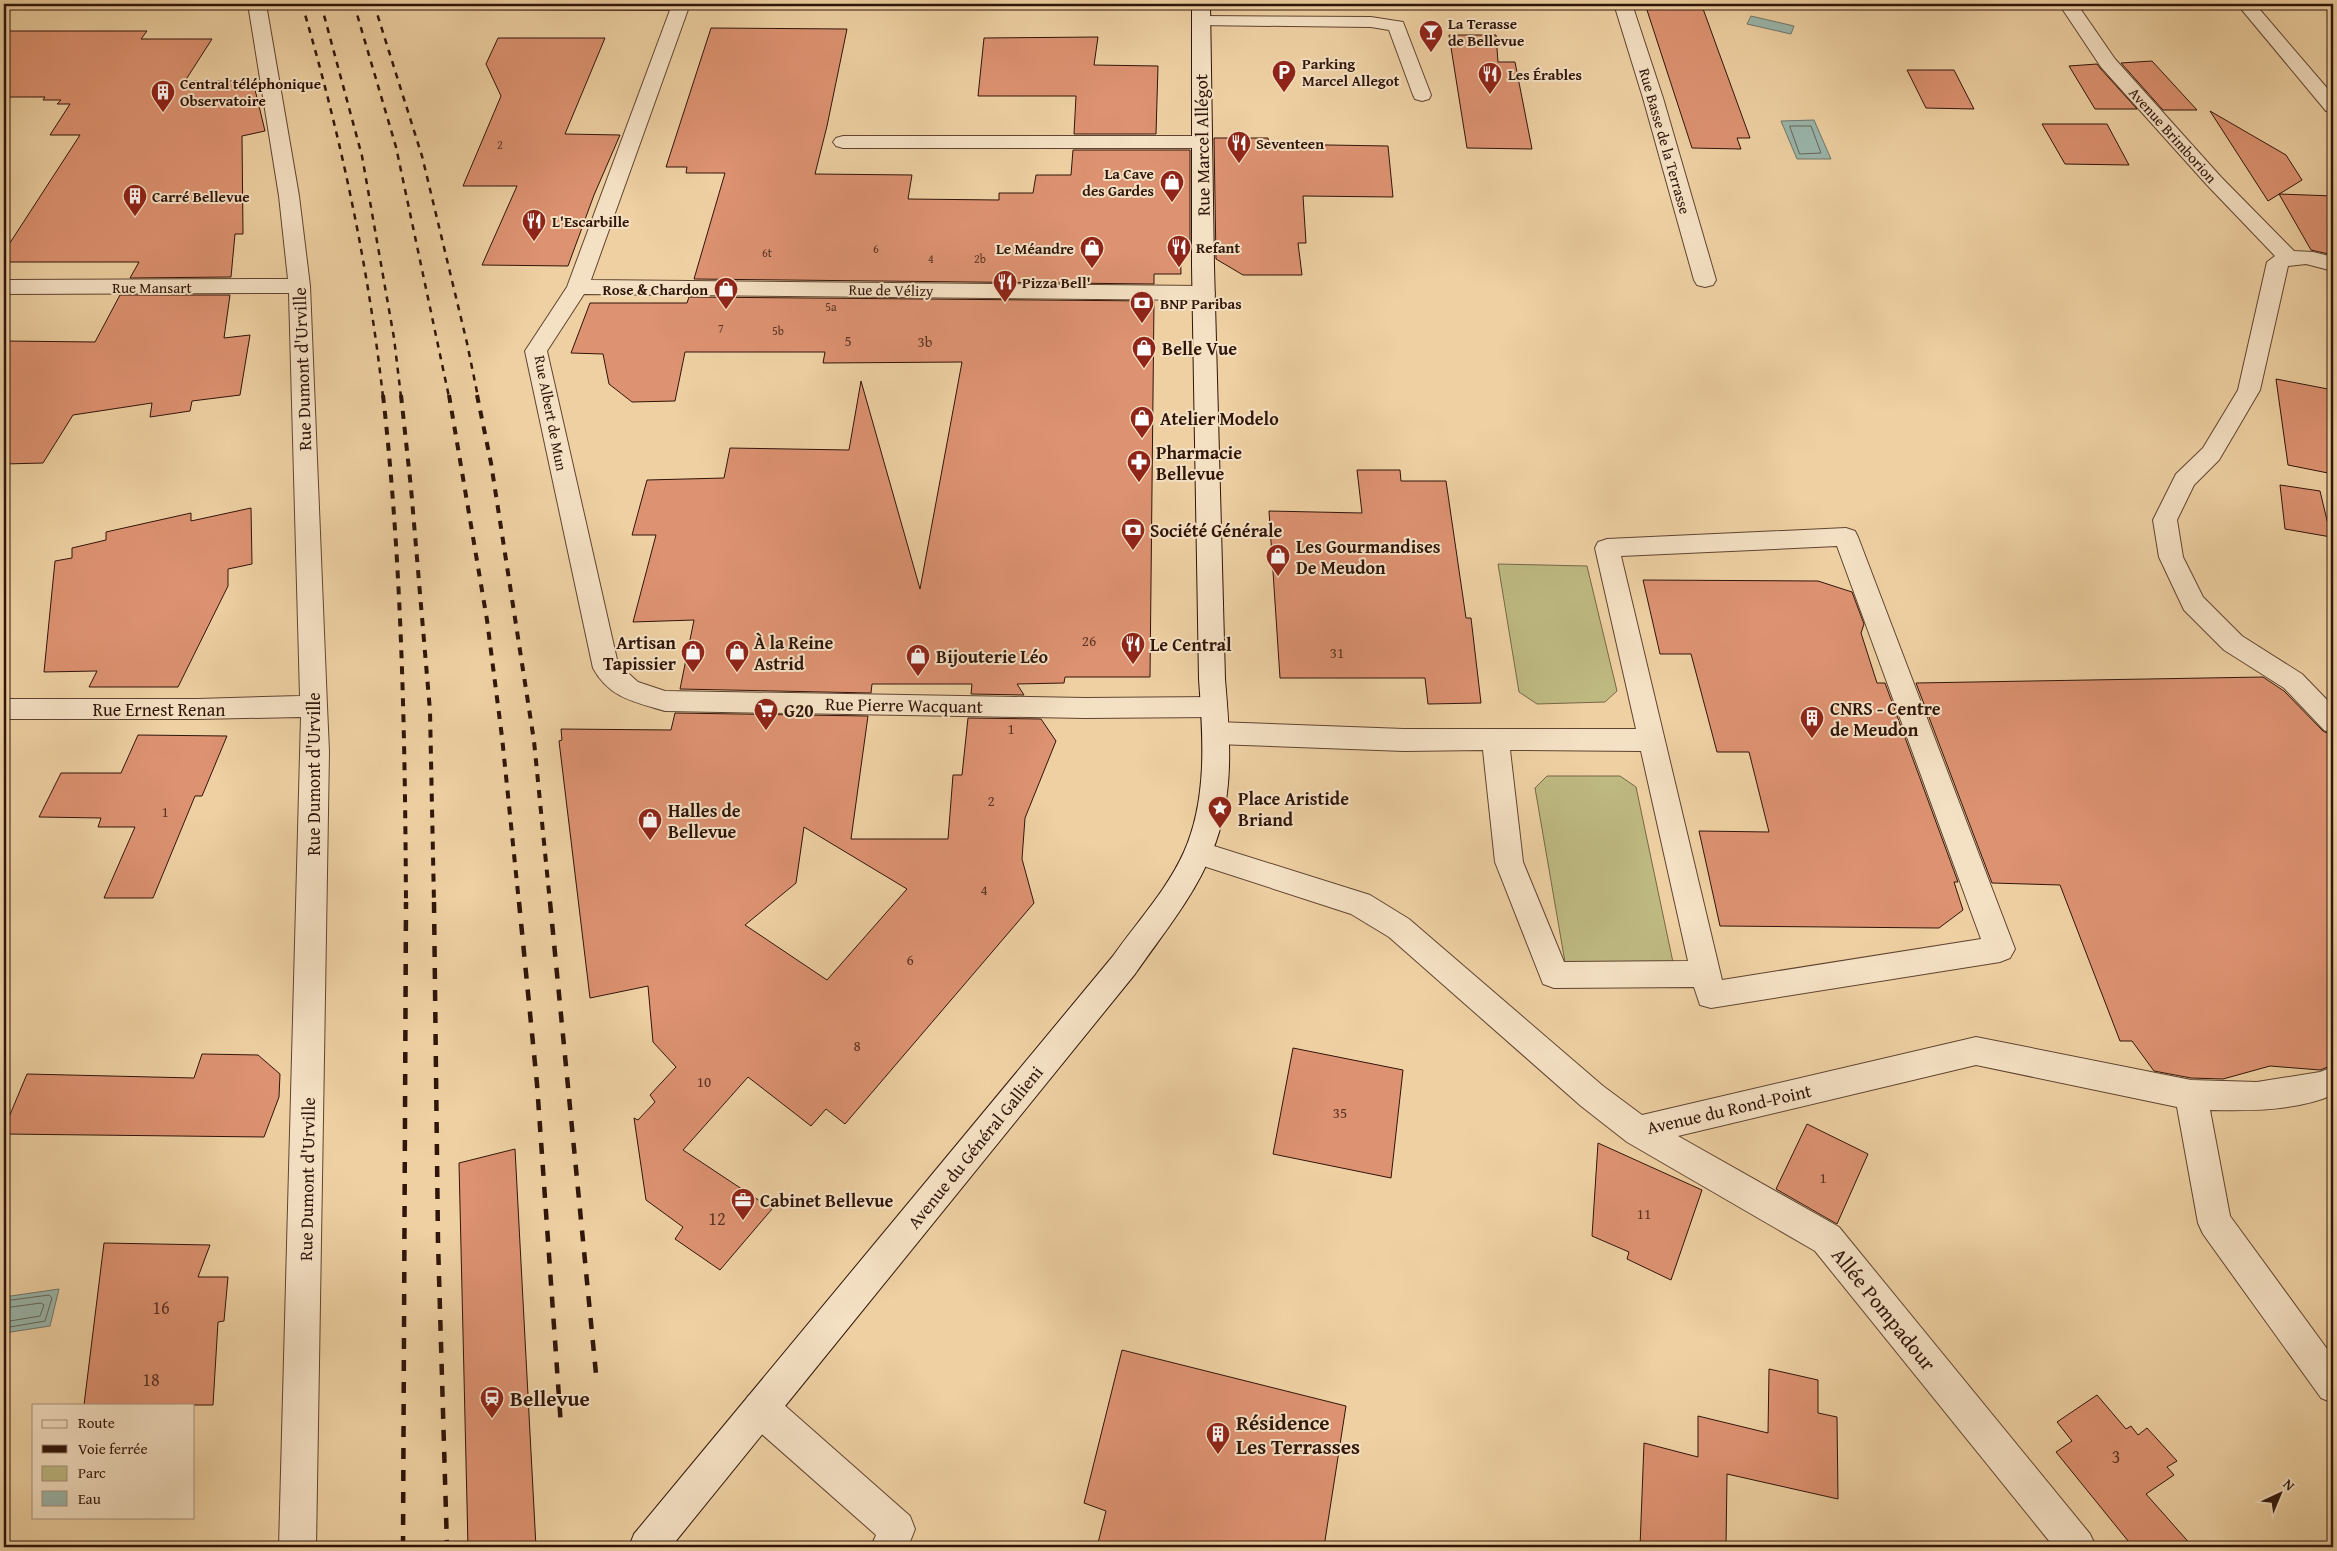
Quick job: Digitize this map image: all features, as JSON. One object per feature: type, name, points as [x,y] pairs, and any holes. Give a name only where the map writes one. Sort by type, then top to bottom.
[{"type":"street","name":"Rue Dumont d'Urville","points":[[257,4],[289,196],[300,286],[314,706],[315,752],[309,1118],[298,1547]]},
{"type":"street","points":[[427,4],[681,4]]},
{"type":"street","name":"Rue Albert de Mun","points":[[606,668],[536,351],[578,287],[681,4]]},
{"type":"street","name":"Rue Basse de la Terrasse","points":[[1623,4],[1653,98],[1705,280]]},
{"type":"street","name":"Avenue Brimborion","points":[[2068,4],[2108,63],[2214,182],[2288,257]]},
{"type":"street","points":[[2246,4],[2333,107]]},
{"type":"street","points":[[1201,12],[1371,22],[1397,26],[1422,95]]},
{"type":"street","name":"Rue Marcel Allégot","points":[[1201,12],[1204,293],[1215,720]]},
{"type":"street","points":[[843,142],[1202,142]]},
{"type":"street","points":[[2333,264],[2320,259],[2288,257],[2278,262],[2250,390],[2210,454],[2184,480],[2165,520],[2171,557],[2193,602],[2233,643],[2293,681],[2333,724]]},
{"type":"street","name":"Rue Mansart","points":[[4,287],[300,286]]},
{"type":"street","name":"Rue de Vélizy","points":[[578,287],[1204,293]]},
{"type":"street","points":[[1846,537],[2000,949],[1711,995],[1653,740],[1607,548],[1846,537]]},
{"type":"street","name":"Rue Pierre Wacquant","points":[[606,668],[629,690],[665,701],[1085,708],[1404,740],[1653,740]]},
{"type":"street","name":"Rue Ernest Renan","points":[[4,709],[197,709],[314,706]]},
{"type":"street","name":"Avenue du Général Gallieni","points":[[647,1547],[1124,965],[1198,853],[1214,801],[1215,720]]},
{"type":"street","points":[[1495,739],[1509,862],[1554,975],[1705,974]]},
{"type":"street","name":"Avenue du Rond-Point","points":[[1198,853],[1360,904],[1399,928],[1592,1096],[1638,1131],[1976,1051],[2191,1095],[2258,1097],[2333,1082]]},
{"type":"street","points":[[2191,1095],[2215,1222],[2333,1386]]},
{"type":"street","name":"Allée Pompadour","points":[[1638,1131],[1827,1239],[2077,1547]]},
{"type":"street","points":[[761,1408],[897,1529],[889,1547]]},
{"type":"green space","points":[[1498,564],[1587,566],[1617,691],[1605,702],[1537,704],[1519,692]]},
{"type":"green space","points":[[1547,776],[1620,776],[1636,787],[1674,967],[1566,968],[1535,788]]},
{"type":"water","points":[[1751,16],[1794,26],[1791,34],[1747,24]]},
{"type":"water","points":[[1814,120],[1831,159],[1797,159],[1781,121]]},
{"type":"water","points":[[59,1289],[50,1326],[4,1333],[4,1297]]},
{"type":"building","points":[[1702,6],[1750,138],[1737,138],[1741,149],[1692,148],[1646,7]]},
{"type":"building","points":[[711,28],[847,29],[815,174],[912,175],[908,199],[999,200],[999,193],[1033,193],[1036,175],[1071,175],[1073,150],[1190,150],[1190,244],[1180,238],[1181,274],[1154,274],[1154,284],[694,279],[725,173],[686,173],[687,167],[666,167]]},
{"type":"building","points":[[4,31],[147,31],[141,39],[212,39],[185,81],[253,81],[265,131],[242,136],[243,234],[235,234],[231,277],[130,278],[139,262],[4,262],[4,252],[80,135],[50,135],[70,104],[57,104],[61,100],[43,100],[45,97],[4,97]]},
{"type":"building","name":"Les Érables","points":[[1449,35],[1496,35],[1498,62],[1515,62],[1532,149],[1467,148]]},
{"type":"building","points":[[1098,37],[1094,65],[1158,66],[1156,134],[1074,134],[1076,96],[978,96],[984,38]]},
{"type":"building","points":[[498,38],[605,38],[565,134],[620,135],[594,195],[568,266],[482,265],[517,186],[463,186],[501,96],[486,64]]},
{"type":"building","points":[[2152,61],[2197,110],[2163,110],[2121,63]]},
{"type":"building","points":[[2097,64],[2137,109],[2095,109],[2069,66]]},
{"type":"building","points":[[1907,70],[1954,70],[1974,109],[1926,108]]},
{"type":"building","points":[[2210,111],[2286,155],[2302,180],[2268,201]]},
{"type":"building","points":[[2042,124],[2107,124],[2129,165],[2065,164]]},
{"type":"building","points":[[1214,138],[1268,138],[1269,144],[1388,146],[1393,197],[1303,196],[1306,243],[1298,243],[1302,275],[1243,275],[1216,259]]},
{"type":"building","points":[[2279,194],[2333,196],[2333,255],[2311,250]]},
{"type":"building","points":[[120,295],[230,295],[224,338],[250,335],[240,395],[192,401],[190,411],[150,417],[152,403],[73,415],[43,463],[4,464],[4,341],[95,342]]},
{"type":"building","points":[[689,297],[1154,301],[1150,677],[1065,677],[1064,683],[1017,684],[1024,695],[971,694],[972,684],[872,684],[871,693],[680,689],[694,620],[633,622],[656,535],[632,535],[647,480],[724,478],[730,448],[849,450],[861,381],[920,589],[962,362],[823,363],[825,352],[685,352],[675,401],[632,402],[609,384],[603,354],[571,353],[590,303],[687,303]]},
{"type":"building","points":[[2276,379],[2333,390],[2333,474],[2288,465]]},
{"type":"building","points":[[1357,470],[1400,470],[1401,481],[1446,481],[1466,618],[1471,618],[1481,703],[1428,704],[1425,678],[1280,678],[1269,511],[1362,513]]},
{"type":"building","points":[[2280,485],[2320,491],[2331,537],[2285,529]]},
{"type":"building","points":[[251,508],[252,564],[228,569],[228,586],[178,687],[89,687],[97,671],[44,672],[55,561],[72,558],[72,548],[106,540],[106,532],[191,513],[191,521]]},
{"type":"building","name":"CNRS - Centre de Meudon","points":[[1643,580],[1818,581],[1852,592],[1864,624],[1861,633],[1877,683],[1885,683],[1958,882],[1954,882],[1963,910],[1939,928],[1720,926],[1699,831],[1769,832],[1749,752],[1717,752],[1691,654],[1660,654]]},
{"type":"building","points":[[2263,677],[2284,691],[2323,731],[2333,736],[2333,1065],[2320,1070],[2270,1066],[2223,1079],[2191,1078],[2154,1071],[2132,1041],[2120,1041],[2060,885],[1992,883],[1916,683]]},
{"type":"building","points":[[675,713],[868,716],[851,839],[948,839],[953,775],[962,775],[968,718],[1041,719],[1056,741],[1025,818],[1022,859],[1034,903],[845,1124],[826,1109],[811,1126],[748,1077],[683,1150],[772,1209],[720,1270],[675,1239],[683,1227],[646,1200],[634,1118],[638,1120],[655,1102],[650,1095],[676,1067],[653,1042],[648,986],[590,998],[559,741],[562,740],[561,729],[671,730]],"holes":[[[804,827],[907,889],[827,980],[745,925],[796,883]]]},
{"type":"building","points":[[138,735],[227,736],[202,796],[195,796],[153,898],[104,898],[135,827],[98,827],[101,818],[39,817],[61,773],[121,773]]},
{"type":"building","points":[[1293,1048],[1403,1070],[1391,1178],[1273,1154]]},
{"type":"building","points":[[202,1054],[258,1055],[280,1074],[279,1097],[264,1137],[4,1134],[4,1129],[27,1074],[194,1078]]},
{"type":"building","points":[[1807,1124],[1868,1154],[1837,1224],[1776,1189]]},
{"type":"building","points":[[1598,1143],[1702,1190],[1671,1280],[1627,1259],[1629,1252],[1592,1236]]},
{"type":"building","points":[[515,1149],[536,1547],[468,1547],[459,1163]]},
{"type":"building","points":[[104,1243],[210,1245],[198,1277],[228,1277],[224,1321],[218,1322],[213,1405],[84,1404]]},
{"type":"building","name":"Résidence Les Terrasses","points":[[1122,1350],[1346,1406],[1324,1547],[1097,1547],[1106,1511],[1084,1503]]},
{"type":"building","points":[[1769,1369],[1818,1380],[1818,1413],[1837,1417],[1838,1499],[1727,1474],[1726,1547],[1640,1547],[1644,1443],[1698,1457],[1698,1416],[1768,1433]]},
{"type":"building","points":[[2097,1395],[2126,1429],[2131,1426],[2138,1435],[2147,1428],[2177,1461],[2167,1467],[2174,1475],[2146,1494],[2193,1547],[2133,1547],[2056,1452],[2072,1441],[2057,1422]]},
{"type":"railway","points":[[302,4],[329,101],[351,199],[369,297],[383,397]]},
{"type":"railway","points":[[321,4],[362,156],[394,338],[401,397]]},
{"type":"railway","points":[[354,4],[396,147],[449,397]]},
{"type":"railway","points":[[374,4],[422,156],[467,343],[478,397]]},
{"type":"railway","points":[[383,395],[394,522],[401,649],[406,903]]},
{"type":"railway","points":[[401,395],[430,711],[434,903]]},
{"type":"railway","points":[[449,395],[487,620],[502,737],[519,903]]},
{"type":"railway","points":[[477,395],[491,463],[534,741],[550,903]]},
{"type":"railway","points":[[434,902],[438,1242],[447,1547]]},
{"type":"railway","points":[[519,902],[537,1084],[561,1426]]},
{"type":"railway","points":[[550,902],[596,1374]]},
{"type":"railway","points":[[403,1547],[406,903]]},
{"type":"place","name":"La Terasse de Bellevue","points":[[1431,53]]},
{"type":"place","name":"Parking Marcel Allegot","points":[[1284,93]]},
{"type":"place","name":"Les Érables","points":[[1490,95]]},
{"type":"place","name":"Central téléphonique Observatoire","points":[[163,113]]},
{"type":"place","name":"Seventeen","points":[[1239,164]]},
{"type":"place","name":"La Cave des Gardes","points":[[1172,203]]},
{"type":"place","name":"Carré Bellevue","points":[[135,217]]},
{"type":"place","name":"L'Escarbille","points":[[534,242]]},
{"type":"place","name":"Refant","points":[[1179,268]]},
{"type":"place","name":"Le Méandre","points":[[1092,269]]},
{"type":"place","name":"Pizza Bell'","points":[[1005,303]]},
{"type":"place","name":"Rose & Chardon","points":[[726,310]]},
{"type":"place","name":"BNP Paribas","points":[[1142,324]]},
{"type":"place","name":"Belle Vue","points":[[1144,369]]},
{"type":"place","name":"Atelier Modelo","points":[[1142,439]]},
{"type":"place","name":"Pharmacie Bellevue","points":[[1139,483]]},
{"type":"place","name":"Société Générale","points":[[1133,551]]},
{"type":"place","name":"Les Gourmandises De Meudon","points":[[1278,577]]},
{"type":"place","name":"Le Central","points":[[1133,665]]},
{"type":"place","name":"Artisan Tapissier","points":[[693,673]]},
{"type":"place","name":"À la Reine Astrid","points":[[737,673]]},
{"type":"place","name":"Bijouterie Léo","points":[[918,677]]},
{"type":"place","name":"G20","points":[[766,731]]},
{"type":"place","name":"CNRS - Centre de Meudon","points":[[1812,739]]},
{"type":"place","name":"Place Aristide Briand","points":[[1220,829]]},
{"type":"place","name":"Halles de Bellevue","points":[[650,841]]},
{"type":"place","name":"Cabinet Bellevue","points":[[743,1221]]},
{"type":"place","name":"Bellevue","points":[[492,1419]]},
{"type":"place","name":"Résidence Les Terrasses","points":[[1218,1455]]}]
